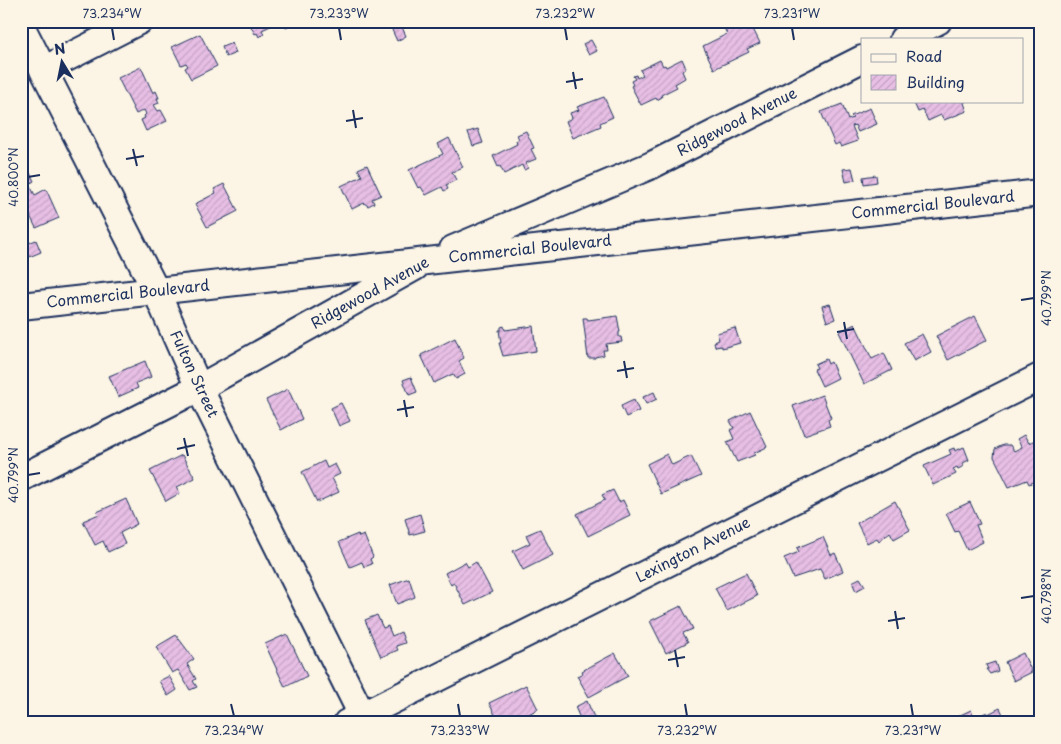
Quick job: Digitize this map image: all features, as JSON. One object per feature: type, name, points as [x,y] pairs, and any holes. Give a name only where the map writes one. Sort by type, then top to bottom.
[{"type":"street","points":[[43,70],[139,21]]},
{"type":"street","points":[[905,38],[938,21]]},
{"type":"street","name":"Fulton Street","points":[[21,26],[156,291],[199,388],[358,720]]},
{"type":"street","name":"Ridgewood Avenue","points":[[21,478],[199,388],[426,261],[652,165],[861,60]]},
{"type":"street","name":"Commercial Boulevard","points":[[21,306],[1040,193]]},
{"type":"street","name":"Lexington Avenue","points":[[358,720],[1040,377]]},
{"type":"building","points":[[248,21],[281,21],[262,30],[264,34],[259,37],[257,33],[255,34]]},
{"type":"building","points":[[283,21],[296,21],[297,22],[286,27]]},
{"type":"building","points":[[790,21],[806,21],[794,28]]},
{"type":"building","points":[[731,22],[735,31],[751,25],[760,43],[747,49],[749,52],[714,69],[703,46],[727,34],[723,26]]},
{"type":"building","points":[[401,25],[406,36],[397,41],[392,30]]},
{"type":"building","points":[[200,34],[217,66],[191,79],[185,68],[188,66],[186,63],[181,65],[172,47]]},
{"type":"building","points":[[591,40],[597,51],[589,55],[583,44]]},
{"type":"building","points":[[232,43],[236,53],[226,57],[222,47]]},
{"type":"building","points":[[682,59],[686,68],[682,71],[685,78],[675,84],[677,87],[661,95],[662,97],[657,100],[656,98],[641,105],[631,86],[633,85],[631,81],[635,79],[633,76],[636,75],[637,78],[643,75],[640,70],[660,60],[663,66],[665,65],[666,67]]},
{"type":"building","points":[[141,67],[153,93],[156,91],[159,98],[157,98],[159,103],[154,105],[158,111],[161,110],[167,121],[146,131],[141,120],[145,118],[144,110],[136,114],[118,78]]},
{"type":"building","points":[[604,97],[613,117],[600,123],[601,126],[573,138],[566,121],[572,118],[570,113],[579,110],[577,107]]},
{"type":"building","points":[[965,102],[967,111],[944,120],[941,115],[928,121],[923,110],[918,112],[914,103]]},
{"type":"building","points":[[842,104],[848,120],[853,118],[851,116],[870,108],[877,124],[858,132],[855,125],[852,126],[858,141],[841,147],[839,143],[835,145],[821,112]]},
{"type":"building","points":[[478,129],[483,143],[473,146],[468,132]]},
{"type":"building","points":[[526,131],[534,148],[531,149],[536,159],[526,163],[528,168],[524,170],[522,165],[504,174],[493,156],[517,144],[516,141],[519,139],[517,135]]},
{"type":"building","points":[[449,138],[463,167],[452,172],[456,180],[446,185],[448,189],[444,191],[442,187],[426,195],[421,187],[418,188],[409,170],[443,154],[438,144]]},
{"type":"building","points":[[367,165],[381,195],[372,199],[374,203],[368,206],[364,203],[352,209],[341,186],[362,176],[358,169]]},
{"type":"building","points":[[852,168],[855,180],[846,182],[843,169]]},
{"type":"building","points":[[28,169],[34,181],[29,184],[35,195],[46,189],[59,218],[36,228],[21,197],[21,172]]},
{"type":"building","points":[[876,175],[877,182],[864,184],[863,177]]},
{"type":"building","points":[[224,184],[238,211],[207,227],[195,204],[216,193],[214,189]]},
{"type":"building","points":[[36,240],[41,252],[29,257],[24,245]]},
{"type":"building","points":[[830,304],[835,319],[827,322],[822,306]]},
{"type":"building","points":[[617,316],[619,337],[621,337],[622,342],[606,344],[607,350],[603,350],[604,355],[588,358],[583,318],[588,320]]},
{"type":"building","points":[[975,316],[987,340],[948,360],[936,336]]},
{"type":"building","points":[[855,324],[872,359],[884,353],[892,370],[864,384],[839,332]]},
{"type":"building","points":[[504,326],[505,330],[533,326],[536,351],[503,356],[499,343],[501,343],[499,330]]},
{"type":"building","points":[[735,328],[740,343],[722,348],[722,346],[715,347],[714,342],[719,340],[717,333]]},
{"type":"building","points":[[922,334],[931,352],[914,361],[904,343]]},
{"type":"building","points":[[455,338],[464,358],[459,361],[465,374],[456,379],[453,374],[434,383],[421,355]]},
{"type":"building","points":[[826,359],[828,364],[831,362],[838,378],[822,386],[814,369],[817,368],[815,364]]},
{"type":"building","points":[[145,361],[151,377],[136,383],[138,388],[118,397],[109,376]]},
{"type":"building","points":[[411,377],[417,392],[409,395],[403,380]]},
{"type":"building","points":[[288,389],[302,419],[281,430],[266,400]]},
{"type":"building","points":[[654,392],[657,399],[646,404],[643,397]]},
{"type":"building","points":[[822,395],[831,418],[828,420],[830,426],[804,435],[793,406]]},
{"type":"building","points":[[634,400],[639,411],[626,417],[621,406]]},
{"type":"building","points":[[341,403],[350,421],[339,426],[331,408]]},
{"type":"building","points":[[750,411],[767,447],[754,453],[755,455],[737,462],[727,442],[734,439],[730,430],[734,428],[730,421]]},
{"type":"building","points":[[1024,435],[1029,443],[1037,439],[1040,444],[1040,479],[1029,484],[1027,480],[1009,487],[994,457],[995,449],[1003,445],[1010,445],[1014,451],[1022,447],[1017,439]]},
{"type":"building","points":[[964,447],[969,460],[963,463],[964,466],[953,469],[956,474],[933,485],[924,466],[951,454],[949,450],[954,448],[955,451]]},
{"type":"building","points":[[667,454],[672,465],[691,456],[701,476],[661,494],[647,464]]},
{"type":"building","points":[[182,455],[195,478],[177,487],[180,493],[166,501],[150,471]]},
{"type":"building","points":[[324,461],[327,468],[335,464],[340,474],[332,478],[339,492],[317,502],[302,472]]},
{"type":"building","points":[[613,490],[619,502],[623,500],[630,515],[588,536],[577,514],[605,500],[602,495]]},
{"type":"building","points":[[126,499],[137,524],[120,533],[125,544],[108,552],[103,541],[95,545],[83,521],[99,514],[97,512]]},
{"type":"building","points":[[895,501],[910,530],[894,539],[890,532],[879,541],[877,538],[867,543],[857,523]]},
{"type":"building","points":[[970,502],[980,524],[976,525],[983,542],[967,550],[958,531],[955,532],[946,513]]},
{"type":"building","points":[[420,514],[425,531],[410,535],[405,519]]},
{"type":"building","points":[[540,529],[553,555],[523,570],[513,551],[530,543],[526,535]]},
{"type":"building","points":[[358,534],[359,537],[364,535],[373,557],[370,559],[372,564],[364,567],[362,562],[350,567],[339,542]]},
{"type":"building","points":[[823,537],[831,555],[835,553],[843,571],[825,579],[820,569],[793,578],[784,558],[799,552],[797,548]]},
{"type":"building","points":[[465,562],[468,567],[476,562],[492,592],[465,605],[454,583],[451,585],[445,573]]},
{"type":"building","points":[[746,573],[757,596],[727,611],[715,588]]},
{"type":"building","points":[[409,578],[415,597],[397,604],[390,585]]},
{"type":"building","points":[[860,578],[865,586],[856,591],[852,582]]},
{"type":"building","points":[[681,606],[693,629],[683,633],[688,642],[666,653],[650,621]]},
{"type":"building","points":[[377,615],[383,628],[388,626],[392,636],[401,632],[405,643],[396,646],[398,650],[381,657],[365,620]]},
{"type":"building","points":[[287,634],[307,676],[285,687],[265,644]]},
{"type":"building","points":[[176,635],[194,659],[187,664],[196,679],[193,681],[197,687],[190,690],[178,670],[172,673],[156,647]]},
{"type":"building","points":[[615,653],[628,676],[589,697],[577,676],[583,673],[582,671]]},
{"type":"building","points":[[1023,653],[1032,672],[1014,681],[1005,662]]},
{"type":"building","points":[[995,662],[998,671],[990,674],[986,669],[988,669],[986,665]]},
{"type":"building","points":[[169,676],[177,690],[168,696],[159,681]]},
{"type":"building","points":[[526,685],[538,709],[512,723],[499,723],[489,703]]},
{"type":"building","points":[[587,701],[596,722],[594,723],[582,723],[575,707]]},
{"type":"building","points":[[1000,708],[1007,723],[956,723],[954,718],[971,710],[974,718]]}]
